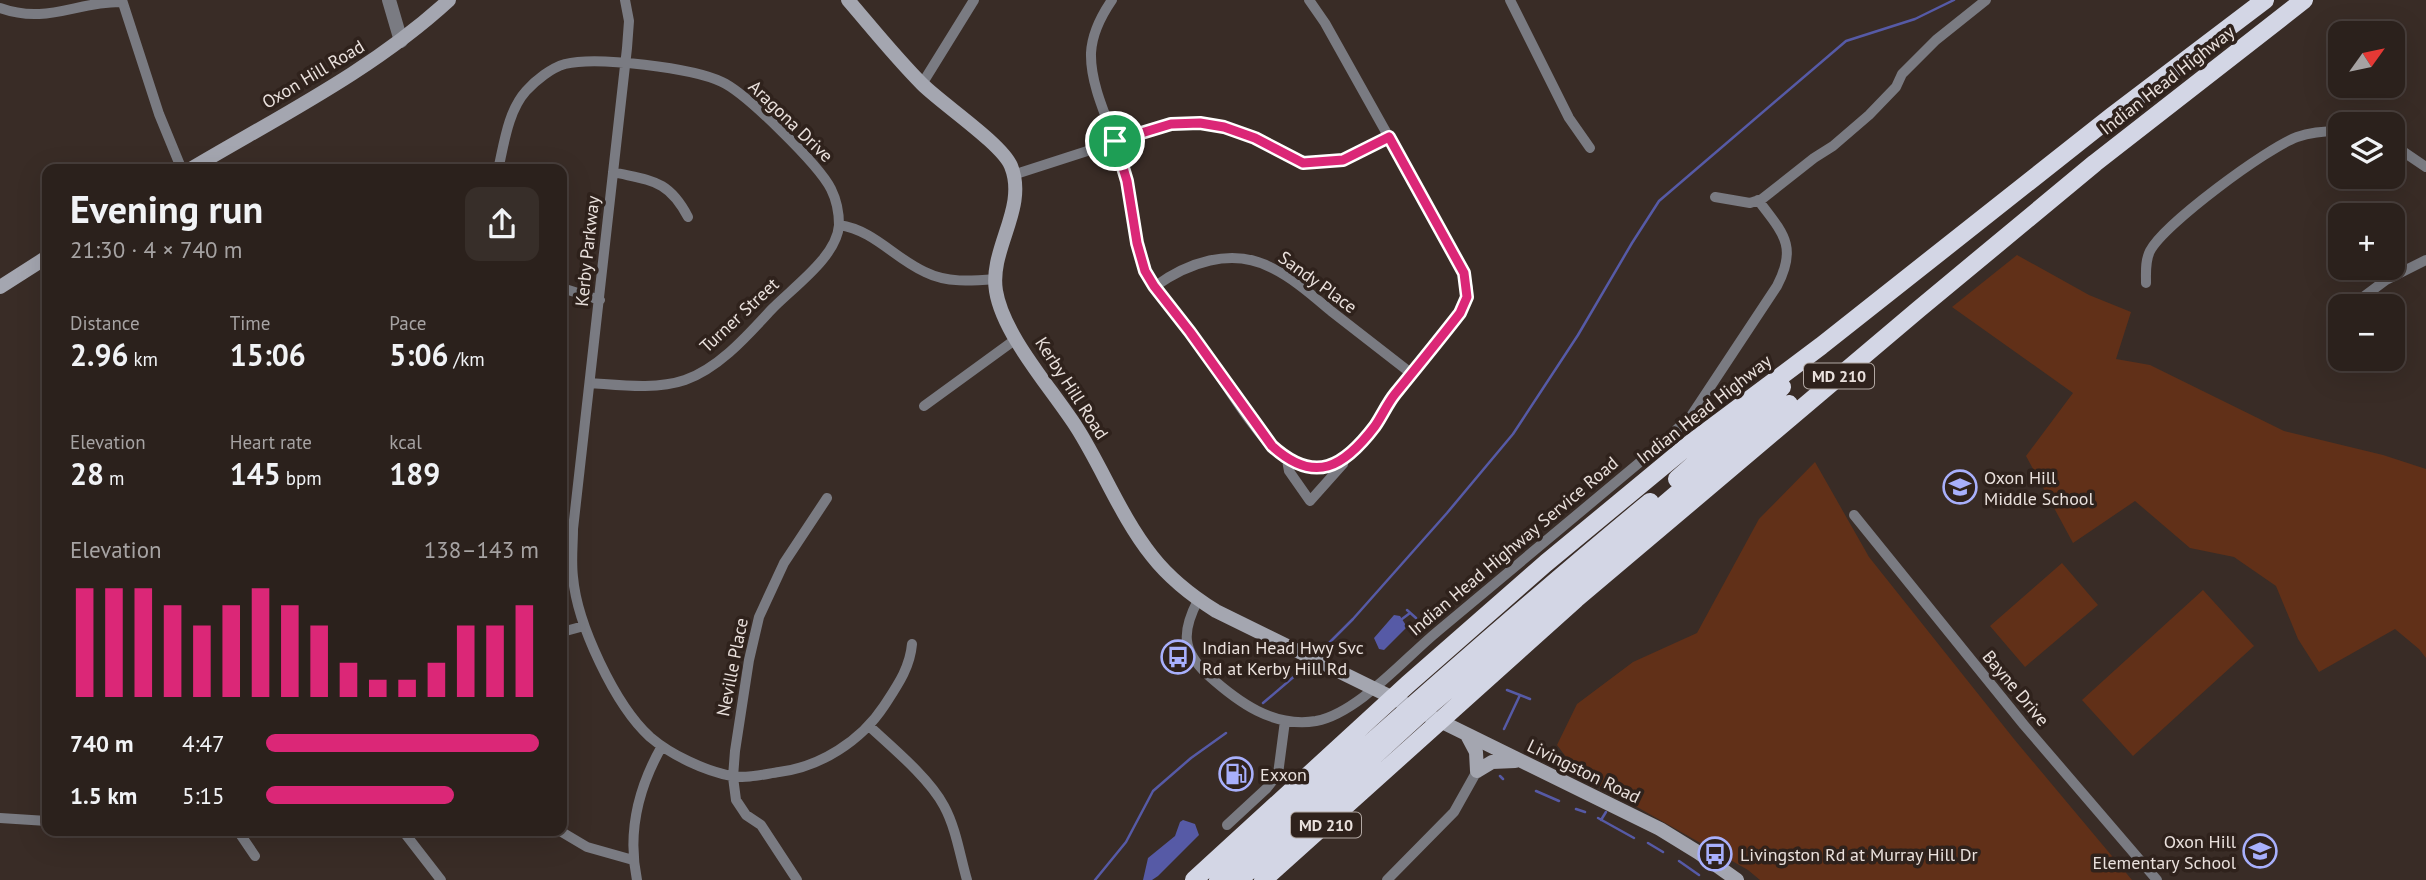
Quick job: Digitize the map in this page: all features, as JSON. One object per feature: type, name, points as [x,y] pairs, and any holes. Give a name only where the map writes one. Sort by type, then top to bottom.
[{"type":"highway","name":"Indian Head Highway","points":[[1194,880],[1408,684],[1546,563],[1690,444],[1821,346],[2112,116],[2265,0]]},
{"type":"highway","name":"Indian Head Highway","points":[[1263,880],[1576,599],[1919,309],[2095,163],[2304,0]]},
{"type":"highway","points":[[1218,880],[1415,709],[1681,491],[1783,408],[1919,309]]},
{"type":"highway","points":[[1239,880],[1415,709],[1549,585],[1775,395],[1821,346]]},
{"type":"main road","name":"Oxon Hill Road","points":[[199,164],[335,85],[401,41],[449,0]]},
{"type":"main road","points":[[848,0],[922,84],[998,149],[1009,162],[1013,174]]},
{"type":"main road","name":"Kerby Hill Road","points":[[1013,174],[1016,184],[1014,200],[995,279],[1001,310],[1016,339],[1076,428],[1151,556],[1170,577],[1216,611],[1415,709]]},
{"type":"main road","points":[[0,287],[42,260]]},
{"type":"main road","name":"Livingston Road","points":[[1415,709],[1660,829],[1737,880]]},
{"type":"main road","points":[[1467,735],[1476,752],[1477,771],[1492,762],[1521,762]]},
{"type":"street","points":[[389,0],[401,41]]},
{"type":"street","name":"Kerby Parkway","points":[[625,0],[629,20],[625,64],[572,545],[573,577],[584,626],[623,702],[643,730],[662,746],[700,766],[733,777],[783,772],[808,766],[841,748],[869,726],[905,672],[912,644]]},
{"type":"street","points":[[922,84],[974,0]]},
{"type":"street","points":[[1112,0],[1095,30],[1091,53],[1095,81],[1127,181],[1141,260],[1154,286],[1258,429],[1287,460],[1297,465],[1312,467],[1343,460]]},
{"type":"street","points":[[1287,460],[1289,471],[1310,501],[1375,425],[1393,396],[1460,313],[1466,302],[1468,288],[1461,266],[1325,23],[1309,0]]},
{"type":"street","points":[[1510,0],[1569,118],[1590,148]]},
{"type":"street","points":[[1715,197],[1750,203],[1758,200],[1833,146],[1869,115],[1896,87],[1902,74],[1936,40],[1986,0]]},
{"type":"street","points":[[0,8],[19,13],[55,14],[95,2],[122,1],[159,114],[179,164]]},
{"type":"street","name":"Aragona Drive","points":[[500,164],[513,112],[528,89],[551,71],[565,65],[625,64],[696,72],[726,83],[794,145],[825,179],[835,196],[839,225]]},
{"type":"street","points":[[1013,174],[1171,124],[1200,123],[1224,127],[1255,138],[1303,163],[1350,158],[1389,137]]},
{"type":"street","points":[[2146,283],[2147,261],[2151,249],[2180,219],[2281,145],[2308,134],[2328,132]]},
{"type":"street","points":[[2405,153],[2426,167]]},
{"type":"street","points":[[613,172],[664,186],[681,204],[688,217]]},
{"type":"street","name":"Indian Head Highway Service Road","points":[[1198,600],[1189,618],[1186,636],[1191,656],[1227,691],[1251,708],[1285,721],[1319,720],[1345,710],[1361,700],[1432,636],[1685,422],[1777,286],[1785,267],[1788,254],[1786,243],[1781,231],[1758,200]]},
{"type":"street","points":[[839,225],[852,227],[877,239],[913,266],[936,277],[964,281],[995,279]]},
{"type":"street","name":"Turner Street","points":[[590,383],[655,384],[687,379],[704,370],[756,327],[818,264],[835,240],[839,225]]},
{"type":"street","name":"Sandy Place","points":[[1154,286],[1182,268],[1203,262],[1224,258],[1261,263],[1292,280],[1412,374]]},
{"type":"street","points":[[2367,294],[2386,280],[2426,260]]},
{"type":"street","points":[[567,290],[600,300]]},
{"type":"street","points":[[924,406],[1016,339]]},
{"type":"street","name":"Neville Place","points":[[733,777],[745,682],[759,617],[784,563],[827,498]]},
{"type":"street","name":"Bayne Drive","points":[[1854,514],[2015,715],[2157,880]]},
{"type":"street","points":[[567,631],[584,626]]},
{"type":"street","points":[[1227,825],[1257,798],[1278,774],[1285,721]]},
{"type":"street","points":[[869,726],[921,776],[940,800],[949,817],[967,880]]},
{"type":"street","points":[[637,880],[632,842],[639,797],[662,746]]},
{"type":"street","points":[[1387,880],[1454,812],[1477,771]]},
{"type":"street","points":[[733,777],[734,797],[742,811],[761,825],[797,880]]},
{"type":"street","points":[[0,818],[42,821]]},
{"type":"street","points":[[567,835],[587,847],[633,860]]},
{"type":"street","points":[[242,836],[256,856]]},
{"type":"street","points":[[407,836],[441,880]]},
{"type":"shaded area","points":[[2017,255],[2089,295],[2131,312],[2116,359],[2150,365],[2284,431],[2383,455],[2426,469],[2426,658],[2395,629],[2319,672],[2298,639],[2276,586],[2234,557],[2190,548],[2135,501],[2073,543],[2026,456],[2073,393],[1952,307]]},
{"type":"shaded area","points":[[1815,462],[1869,557],[2014,739],[2132,880],[1760,880],[1748,870],[1579,774],[1557,745],[1577,704],[1633,662],[1697,633],[1759,519]]},
{"type":"shaded area","points":[[2062,563],[2098,605],[2025,667],[1990,626]]},
{"type":"shaded area","points":[[2203,590],[2254,646],[2133,756],[2082,700]]},
{"type":"shaded area","points":[[1394,615],[1400,616],[1407,627],[1384,650],[1379,649],[1374,638]]},
{"type":"shaded area","points":[[1183,820],[1195,824],[1199,835],[1158,876],[1152,880],[1143,880],[1148,858],[1175,836]]},
{"type":"waterway","points":[[1318,654],[1353,619],[1447,513],[1513,434],[1578,335],[1659,201],[1846,41],[1915,19],[1954,0]]},
{"type":"waterway","points":[[1407,610],[1416,618]]},
{"type":"waterway","points":[[1402,619],[1410,613]]},
{"type":"waterway","points":[[1263,703],[1311,662]]},
{"type":"waterway","points":[[1507,690],[1530,699]]},
{"type":"waterway","points":[[1504,729],[1520,695]]},
{"type":"waterway","points":[[1095,880],[1126,842],[1153,791],[1191,758],[1226,733]]},
{"type":"waterway","points":[[1500,776],[1503,779]]},
{"type":"waterway","points":[[1536,791],[1559,801]]},
{"type":"waterway","points":[[1576,809],[1585,812]]},
{"type":"waterway","points":[[1601,820],[1606,812]]},
{"type":"waterway","points":[[1598,818],[1634,838]]},
{"type":"waterway","points":[[1648,843],[1663,852]]},
{"type":"waterway","points":[[1679,861],[1699,875]]},
{"type":"place","name":"Oxon Hill Middle School","points":[[1960,487]]},
{"type":"place","name":"Indian Head Hwy Svc Rd at Kerby Hill Rd","points":[[1178,657]]},
{"type":"place","name":"Exxon","points":[[1236,774]]},
{"type":"place","name":"Oxon Hill Elementary School","points":[[2260,851]]},
{"type":"place","name":"Livingston Rd at Murray Hill Dr","points":[[1715,854]]},
{"type":"route","points":[[1200,123],[1224,127],[1255,138],[1303,163],[1317,163],[1350,158],[1389,137],[1461,266],[1467,284],[1467,297],[1460,313],[1393,396],[1375,425],[1343,460],[1334,464],[1306,467],[1287,460],[1272,446],[1248,415],[1154,286],[1141,260],[1127,181],[1115,141],[1171,124],[1200,123]]}]
